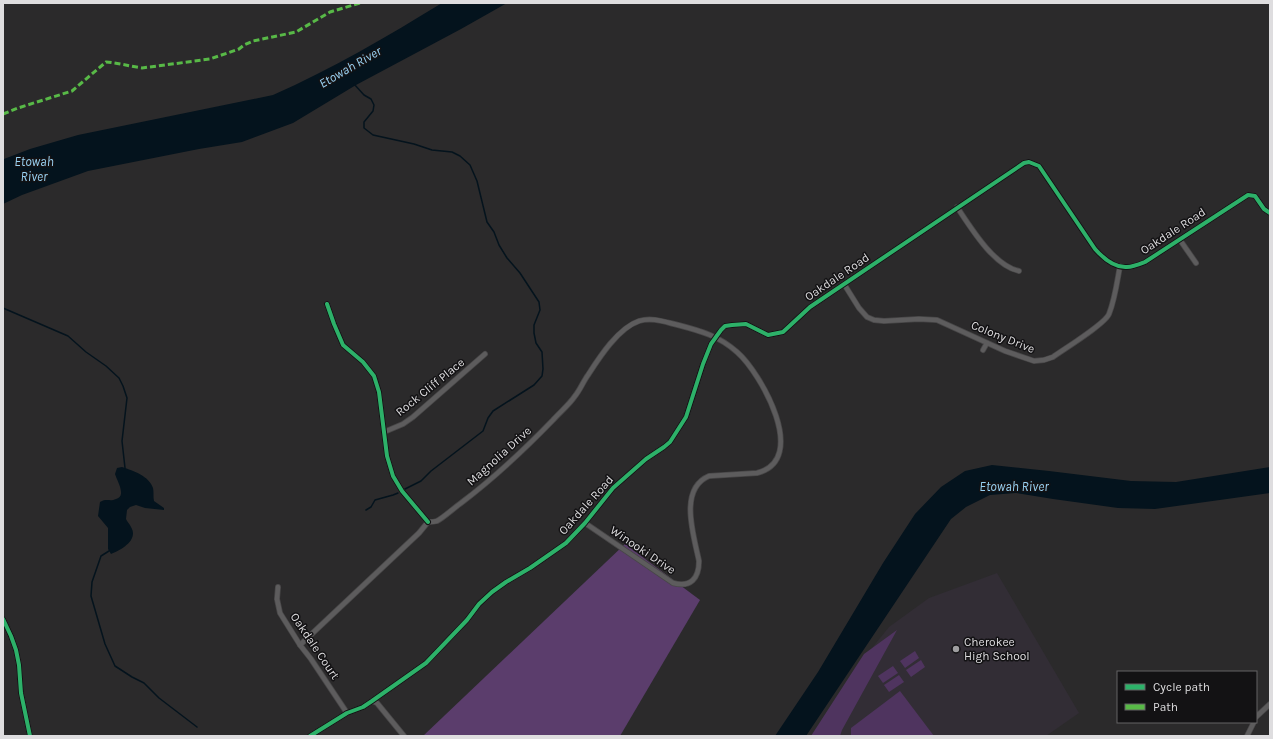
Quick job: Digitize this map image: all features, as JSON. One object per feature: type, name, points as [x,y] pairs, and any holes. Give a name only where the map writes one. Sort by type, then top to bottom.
[{"type":"street","name":"Oakdale Road","points":[[310,736],[347,713],[362,707],[426,663],[467,620],[479,604],[492,592],[566,543],[585,523],[613,488],[646,459],[664,448],[678,431],[686,417],[711,344],[726,326],[746,324],[768,335],[784,332],[805,311],[1024,163],[1029,162],[1039,166],[1095,249],[1104,259],[1114,265],[1127,267],[1146,262],[1248,195],[1255,196],[1264,209],[1270,213]]},
{"type":"street","points":[[957,207],[973,232],[998,261],[1011,270],[1019,272]]},
{"type":"street","points":[[1180,240],[1196,262]]},
{"type":"street","name":"Colony Drive","points":[[844,284],[859,308],[867,317],[874,320],[937,320],[976,339],[1034,361],[1053,357],[1102,323],[1109,315],[1116,290],[1120,266]]},
{"type":"street","points":[[328,304],[334,324],[343,345],[363,362],[374,376],[379,392],[387,456],[392,476],[402,491],[428,522]]},
{"type":"street","name":"Magnolia Drive","points":[[300,645],[419,533],[428,522],[436,522],[475,492],[507,465],[535,438],[576,396],[588,375],[610,345],[628,327],[639,321],[655,320],[703,332],[716,337]]},
{"type":"street","name":"Winooki Drive","points":[[585,523],[673,582],[686,585],[691,583],[697,575],[699,571],[699,561],[690,512],[692,495],[697,483],[708,476],[758,473],[764,471],[770,468],[776,461],[781,448],[775,412],[761,383],[745,359],[729,345],[716,337]]},
{"type":"street","points":[[983,350],[987,343]]},
{"type":"street","name":"Rock Cliff Place","points":[[384,432],[413,417],[485,354]]},
{"type":"street","name":"Oakdale Court","points":[[278,587],[276,599],[280,613],[347,713]]},
{"type":"street","points":[[3,619],[12,636],[16,650],[19,665],[21,693],[30,736]]},
{"type":"street","points":[[372,700],[377,703],[404,736]]},
{"type":"street","points":[[1257,716],[1270,704]]},
{"type":"street","points":[[1248,736],[1254,723]]},
{"type":"shaded area","points":[[625,544],[700,600],[620,736],[423,736]]},
{"type":"shaded area","name":"Cherokee High School","points":[[997,573],[1079,713],[1046,736],[827,736],[864,658],[889,627],[929,598]]},
{"type":"shaded area","points":[[897,630],[840,736],[811,736],[864,654]]},
{"type":"shaded area","points":[[915,651],[919,658],[905,668],[900,661]]},
{"type":"shaded area","points":[[921,660],[925,667],[911,677],[906,670]]},
{"type":"shaded area","points":[[893,666],[898,673],[883,683],[878,676]]},
{"type":"shaded area","points":[[899,675],[904,682],[889,692],[884,685]]},
{"type":"shaded area","points":[[900,691],[934,736],[851,736],[851,728]]},
{"type":"water","name":"Etowah River","points":[[442,3],[507,3],[356,85],[293,123],[242,142],[88,171],[22,195],[3,204],[4,159],[30,149],[78,135],[273,95],[359,52]]},
{"type":"water","name":"Etowah River","points":[[992,465],[1131,481],[1176,482],[1270,467],[1270,493],[1155,509],[1118,508],[1016,493],[990,495],[966,507],[951,519],[806,736],[775,736],[818,672],[883,563],[915,514],[941,487],[965,471]]},
{"type":"water","points":[[122,467],[136,472],[148,480],[153,488],[154,501],[164,508],[164,510],[145,508],[136,505],[130,507],[127,510],[126,519],[131,526],[133,536],[128,544],[111,554],[108,549],[108,528],[98,516],[100,502],[105,500],[114,500],[121,495],[115,474],[117,468]]},
{"type":"waterway","points":[[354,84],[364,95],[371,99],[374,105],[373,111],[364,122],[364,128],[373,135],[414,144],[432,150],[452,152],[460,156],[470,165],[477,181],[487,222],[494,232],[499,245],[507,258],[520,273],[539,302],[540,310],[534,325],[534,333],[536,343],[542,352],[542,376],[534,385],[493,411],[488,418],[483,431],[431,471],[421,481],[405,489]]},
{"type":"waterway","points":[[3,308],[68,336],[119,378],[127,398],[122,441],[125,468]]},
{"type":"waterway","points":[[366,510],[371,507],[375,500],[398,493]]},
{"type":"waterway","points":[[109,551],[101,556],[92,582],[91,596],[105,644],[115,666],[144,683],[159,698],[197,727]]},
{"type":"marked path","points":[[3,114],[72,91],[106,62],[142,68],[210,59],[239,49],[253,41],[296,32],[330,12],[360,3]]},
{"type":"cycle path","points":[[310,736],[347,713],[363,707],[426,663],[467,620],[479,604],[492,592],[566,543],[585,523],[613,488],[646,459],[670,442],[686,417],[711,344],[725,326],[746,324],[768,335],[783,332],[810,307],[1024,163],[1029,162],[1039,166],[1095,249],[1109,262],[1122,267],[1145,262],[1248,195],[1255,196],[1264,209],[1270,213]]},
{"type":"cycle path","points":[[327,304],[343,345],[363,362],[374,376],[379,392],[387,456],[393,476],[402,491],[428,522]]},
{"type":"cycle path","points":[[3,619],[16,650],[19,665],[21,693],[30,736]]},
{"type":"place","name":"Cherokee High School","points":[[956,649]]}]
